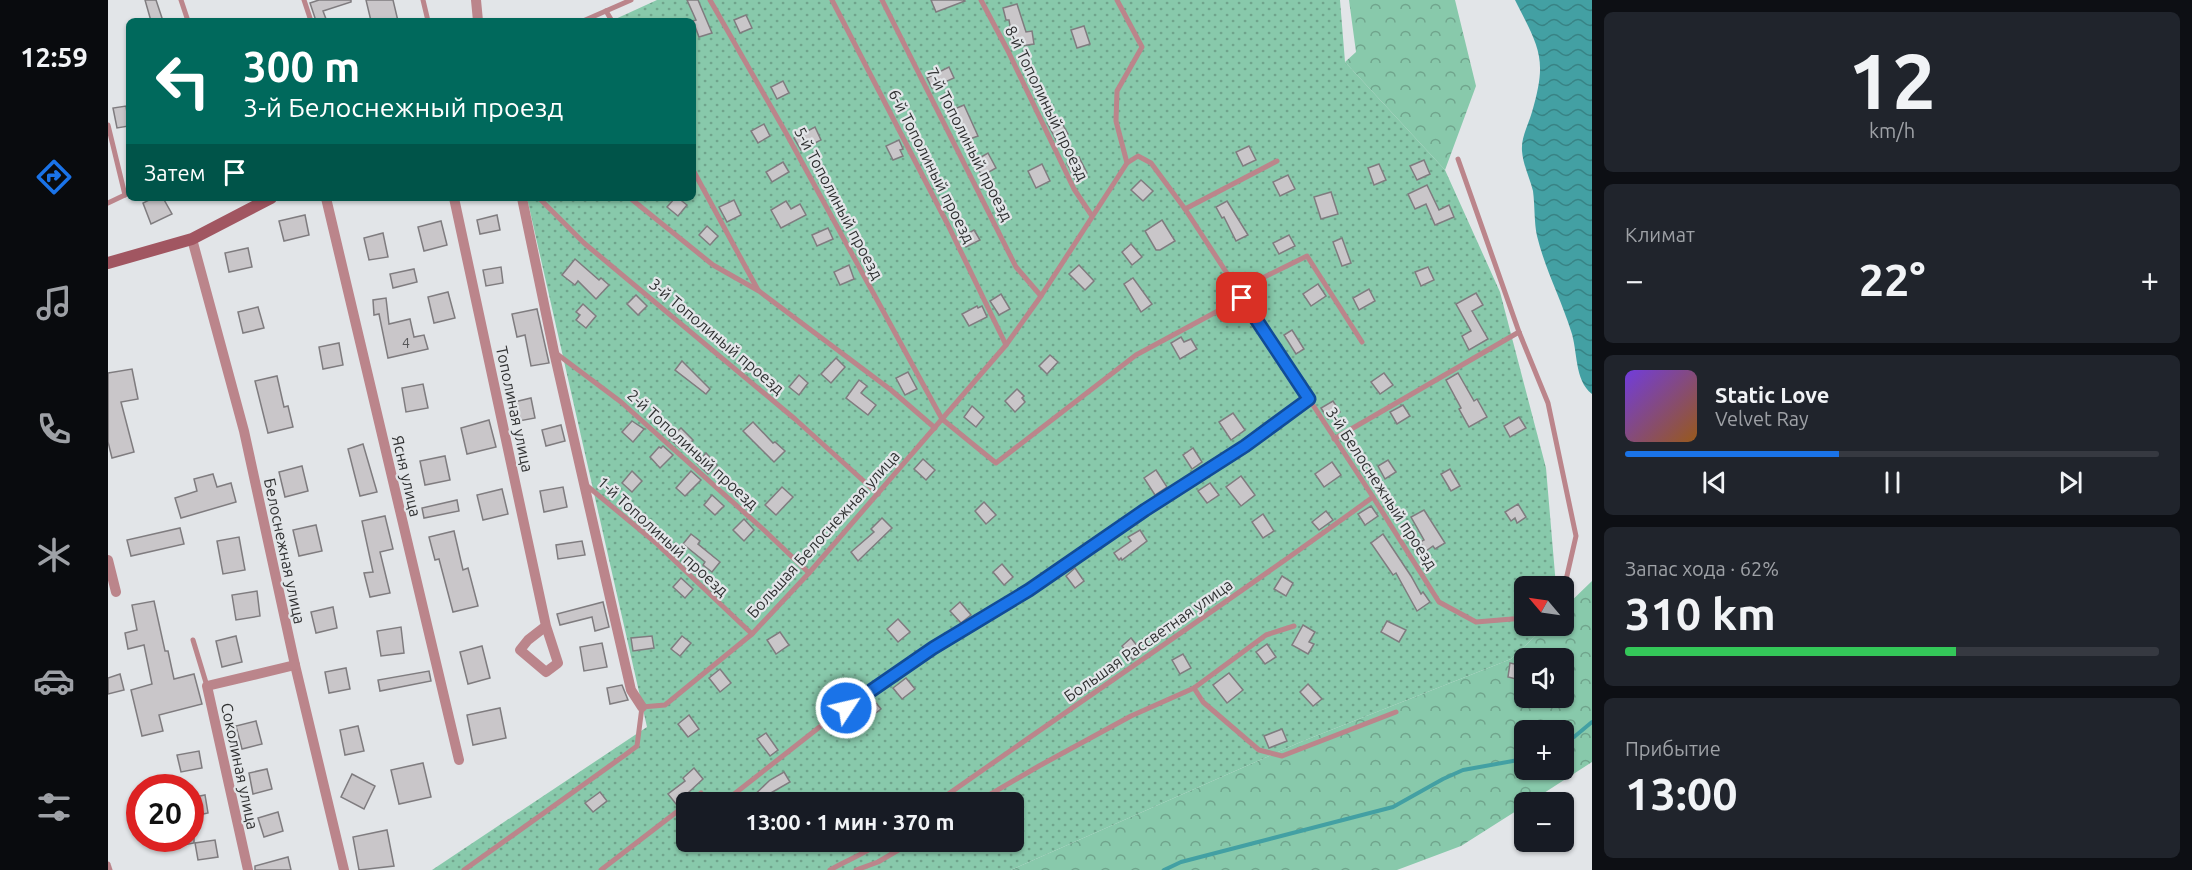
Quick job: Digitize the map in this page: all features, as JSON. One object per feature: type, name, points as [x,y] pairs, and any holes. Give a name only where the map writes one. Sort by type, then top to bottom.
[{"type":"street","points":[[476,0],[478,18]]},
{"type":"street","points":[[108,263],[192,239],[265,201]]},
{"type":"street","name":"Ясня улица","points":[[327,201],[459,760]]},
{"type":"street","name":"Тополиная улица","points":[[455,201],[546,626]]},
{"type":"street","points":[[523,201],[554,352],[631,690],[642,707]]},
{"type":"street","name":"Белоснежная улица","points":[[192,239],[244,430],[295,665],[344,870]]},
{"type":"street","points":[[108,560],[116,592]]},
{"type":"street","name":"Соколиная улица","points":[[248,870],[207,686],[295,665]]},
{"type":"lane","points":[[181,0],[187,18]]},
{"type":"lane","points":[[304,0],[310,18]]},
{"type":"lane","points":[[423,0],[427,18]]},
{"type":"lane","points":[[590,18],[631,0]]},
{"type":"lane","name":"5-й Тополиный проезд","points":[[710,0],[786,133],[942,419]]},
{"type":"lane","name":"6-й Тополиный проезд","points":[[832,0],[948,225],[1006,345]]},
{"type":"lane","name":"7-й Тополиный проезд","points":[[882,0],[1016,267],[1041,296]]},
{"type":"lane","name":"8-й Тополиный проезд","points":[[981,0],[1074,189],[1092,216]]},
{"type":"lane","points":[[1117,0],[1142,47],[1117,91],[1116,121],[1127,163]]},
{"type":"lane","points":[[606,11],[610,18]]},
{"type":"lane","points":[[108,125],[126,190]]},
{"type":"lane","name":"3-й Белоснежный проезд","points":[[1127,163],[1138,156],[1151,164],[1185,209],[1439,602],[1476,622],[1514,619]]},
{"type":"lane","points":[[1458,159],[1519,332],[1548,403],[1576,536],[1567,576]]},
{"type":"lane","points":[[1185,209],[1277,161]]},
{"type":"lane","name":"Большая Белоснежная улица","points":[[642,707],[665,705],[752,634],[809,573],[1006,345],[1041,296],[1127,163]]},
{"type":"lane","points":[[696,176],[759,291]]},
{"type":"lane","points":[[108,203],[126,194]]},
{"type":"lane","name":"3-й Тополиный проезд","points":[[542,201],[584,243],[795,419],[878,494]]},
{"type":"lane","points":[[634,201],[713,265],[759,291],[891,390],[934,428]]},
{"type":"lane","points":[[1238,291],[1307,256],[1362,342]]},
{"type":"lane","points":[[942,419],[996,462],[1136,355],[1242,298]]},
{"type":"lane","points":[[1334,439],[1519,332]]},
{"type":"lane","name":"2-й Тополиный проезд","points":[[554,352],[621,402],[809,573]]},
{"type":"lane","points":[[737,792],[826,722],[904,668],[1029,590],[1145,510],[1245,446],[1309,399]]},
{"type":"lane","name":"1-й Тополиный проезд","points":[[583,482],[656,543],[752,634]]},
{"type":"lane","name":"Большая Рассветная улица","points":[[951,792],[1170,642],[1373,497]]},
{"type":"lane","points":[[994,792],[1131,716],[1194,688],[1266,635],[1294,627]]},
{"type":"lane","points":[[193,640],[207,686]]},
{"type":"lane","points":[[1194,688],[1203,702],[1259,750],[1282,756],[1396,712]]},
{"type":"lane","points":[[464,870],[637,746],[642,707]]},
{"type":"lane","points":[[601,870],[676,812]]},
{"type":"lane","points":[[830,870],[864,852]]},
{"type":"lane","points":[[848,859],[855,870],[878,862],[895,852]]},
{"type":"lane","points":[[108,864],[110,870]]},
{"type":"green space","points":[[657,0],[1340,0],[1345,62],[1445,170],[1500,292],[1546,468],[1555,576],[1514,576],[1514,636],[1535,636],[1523,648],[1514,648],[1514,656],[1511,659],[1303,741],[1011,870],[432,870],[647,727],[528,201],[696,201],[696,18],[618,18]]},
{"type":"green space","points":[[1349,0],[1455,0],[1476,86],[1445,170],[1345,62],[1356,52]]},
{"type":"green space","points":[[1592,581],[1592,762],[1574,774],[1574,720],[1514,720],[1514,780],[1564,780],[1546,792],[1514,792],[1514,812],[1461,846],[1397,870],[1011,870],[1303,741],[1514,656],[1514,708],[1574,708],[1574,648],[1523,648],[1535,636],[1574,636],[1574,598]]},
{"type":"water","points":[[1515,0],[1592,0],[1592,394],[1586,388],[1579,373],[1571,331],[1537,236],[1533,191],[1522,146],[1537,94],[1540,65],[1535,42]]},
{"type":"building","points":[[145,0],[156,0],[162,18],[150,18]]},
{"type":"building","points":[[319,0],[351,0],[351,2],[323,11],[326,18],[315,18],[310,3]]},
{"type":"building","points":[[366,0],[393,0],[397,18],[370,18]]},
{"type":"building","points":[[687,0],[698,0],[712,33],[699,37],[695,18]]},
{"type":"building","points":[[931,0],[964,0],[965,1],[936,12]]},
{"type":"building","points":[[1017,4],[1026,32],[1032,31],[1034,44],[1014,47],[1009,20],[1006,20],[1003,8]]},
{"type":"building","points":[[746,15],[752,28],[740,33],[734,20]]},
{"type":"building","points":[[1084,26],[1090,44],[1077,48],[1071,30]]},
{"type":"building","points":[[949,67],[954,78],[932,88],[927,78]]},
{"type":"building","points":[[783,81],[789,93],[777,99],[771,87]]},
{"type":"building","points":[[964,105],[978,136],[967,140],[952,110]]},
{"type":"building","points":[[126,106],[126,126],[117,128],[113,108]]},
{"type":"building","points":[[1059,118],[1068,134],[1056,140],[1048,124]]},
{"type":"building","points":[[764,124],[770,136],[758,143],[751,131]]},
{"type":"building","points":[[815,127],[821,140],[801,150],[794,138]]},
{"type":"building","points":[[899,140],[903,156],[893,160],[886,146]]},
{"type":"building","points":[[1249,146],[1256,160],[1243,166],[1236,152]]},
{"type":"building","points":[[988,153],[996,168],[982,176],[974,161]]},
{"type":"building","points":[[1079,157],[1087,173],[1075,179],[1067,163]]},
{"type":"building","points":[[1424,160],[1430,174],[1417,180],[1410,166]]},
{"type":"building","points":[[783,162],[789,172],[772,182],[766,172]]},
{"type":"building","points":[[1042,164],[1050,181],[1036,188],[1028,171]]},
{"type":"building","points":[[1379,164],[1386,180],[1374,185],[1368,168]]},
{"type":"building","points":[[1288,175],[1295,189],[1280,196],[1273,182]]},
{"type":"building","points":[[1141,180],[1153,191],[1143,201],[1131,190]]},
{"type":"building","points":[[1427,185],[1439,210],[1449,205],[1454,217],[1435,225],[1426,204],[1415,209],[1408,194]]},
{"type":"building","points":[[1331,192],[1338,214],[1321,219],[1314,197]]},
{"type":"building","points":[[734,200],[741,215],[727,222],[719,207]]},
{"type":"building","points":[[165,201],[172,214],[151,224],[143,203]]},
{"type":"building","points":[[672,201],[682,201],[687,205],[678,216],[667,207]]},
{"type":"building","points":[[786,201],[791,209],[800,204],[806,215],[781,228],[771,210]]},
{"type":"building","points":[[1227,201],[1248,235],[1236,241],[1224,217],[1222,218],[1216,207]]},
{"type":"building","points":[[305,215],[309,235],[284,241],[279,221]]},
{"type":"building","points":[[497,215],[500,230],[480,234],[477,220]]},
{"type":"building","points":[[1162,220],[1175,241],[1156,250],[1145,231]]},
{"type":"building","points":[[441,221],[447,245],[424,251],[418,227]]},
{"type":"building","points":[[707,226],[718,236],[710,245],[699,235]]},
{"type":"building","points":[[828,228],[833,239],[817,246],[812,235]]},
{"type":"building","points":[[974,230],[980,240],[966,247],[961,237]]},
{"type":"building","points":[[383,233],[388,257],[369,260],[364,238]]},
{"type":"building","points":[[1289,235],[1295,246],[1279,254],[1273,243]]},
{"type":"building","points":[[1342,238],[1351,263],[1342,266],[1333,242]]},
{"type":"building","points":[[1131,244],[1142,257],[1132,265],[1122,252]]},
{"type":"building","points":[[248,248],[252,267],[229,272],[225,253]]},
{"type":"building","points":[[575,259],[599,280],[601,278],[609,285],[596,299],[578,281],[575,285],[562,275]]},
{"type":"building","points":[[849,265],[854,279],[840,285],[834,272]]},
{"type":"building","points":[[1079,265],[1094,281],[1085,290],[1069,274]]},
{"type":"building","points":[[501,267],[503,283],[486,286],[483,270]]},
{"type":"building","points":[[1428,267],[1434,280],[1421,286],[1415,272]]},
{"type":"building","points":[[414,269],[417,282],[393,288],[390,274]]},
{"type":"building","points":[[1133,278],[1152,304],[1141,312],[1124,284]]},
{"type":"building","points":[[1318,284],[1326,296],[1311,306],[1303,294]]},
{"type":"building","points":[[1369,289],[1375,301],[1359,310],[1353,298]]},
{"type":"building","points":[[448,292],[455,318],[434,323],[428,297]]},
{"type":"building","points":[[1476,293],[1483,305],[1472,311],[1488,339],[1469,350],[1462,336],[1471,331],[1456,304]]},
{"type":"building","points":[[1001,294],[1010,309],[999,315],[990,301]]},
{"type":"building","points":[[636,295],[647,306],[638,315],[627,304]]},
{"type":"building","points":[[386,298],[389,324],[410,319],[414,337],[424,335],[428,349],[388,358],[379,314],[374,315],[373,300]]},
{"type":"building","points":[[583,304],[596,316],[586,328],[576,320],[580,315],[576,312]]},
{"type":"building","points":[[977,306],[978,308],[982,306],[987,317],[969,326],[962,314]]},
{"type":"building","points":[[258,307],[264,328],[243,333],[238,312]]},
{"type":"building","points":[[537,309],[549,363],[531,366],[525,335],[517,337],[512,314]]},
{"type":"building","points":[[1292,330],[1304,349],[1296,354],[1284,335]]},
{"type":"building","points":[[1181,337],[1184,342],[1191,339],[1197,349],[1180,359],[1171,343]]},
{"type":"building","points":[[339,343],[343,365],[323,369],[319,347]]},
{"type":"building","points":[[1050,355],[1058,362],[1047,374],[1039,366]]},
{"type":"building","points":[[836,358],[845,367],[831,383],[821,374]]},
{"type":"building","points":[[682,361],[710,389],[706,394],[675,370]]},
{"type":"building","points":[[132,369],[138,399],[121,402],[134,452],[112,458],[108,442],[108,373]]},
{"type":"building","points":[[908,372],[917,389],[905,395],[896,378]]},
{"type":"building","points":[[1384,373],[1393,385],[1380,394],[1371,382]]},
{"type":"building","points":[[1458,373],[1474,401],[1477,399],[1487,417],[1469,427],[1446,380]]},
{"type":"building","points":[[799,375],[808,383],[799,395],[789,387]]},
{"type":"building","points":[[277,376],[284,407],[288,406],[293,427],[268,433],[255,381]]},
{"type":"building","points":[[859,380],[867,386],[861,393],[876,405],[868,415],[846,398]]},
{"type":"building","points":[[423,384],[428,408],[406,412],[402,388]]},
{"type":"building","points":[[1017,389],[1024,396],[1022,398],[1025,402],[1015,412],[1005,401]]},
{"type":"building","points":[[531,398],[535,418],[514,422],[510,403]]},
{"type":"building","points":[[1333,401],[1340,412],[1328,419],[1321,408]]},
{"type":"building","points":[[1403,405],[1410,416],[1397,424],[1390,412]]},
{"type":"building","points":[[972,406],[984,417],[976,427],[964,417]]},
{"type":"building","points":[[1233,413],[1245,430],[1231,440],[1219,422]]},
{"type":"building","points":[[1519,417],[1526,428],[1510,437],[1504,426]]},
{"type":"building","points":[[489,420],[496,447],[467,454],[461,428]]},
{"type":"building","points":[[632,421],[644,429],[633,442],[622,432]]},
{"type":"building","points":[[753,422],[773,443],[775,442],[785,451],[774,462],[743,431]]},
{"type":"building","points":[[561,425],[565,441],[546,446],[542,430]]},
{"type":"building","points":[[681,428],[693,440],[685,448],[682,446],[680,448],[670,439]]},
{"type":"building","points":[[363,444],[377,492],[360,496],[348,449]]},
{"type":"building","points":[[663,446],[673,455],[660,468],[650,457],[659,447]]},
{"type":"building","points":[[1193,448],[1202,462],[1192,469],[1183,455]]},
{"type":"building","points":[[706,453],[717,465],[708,474],[697,463]]},
{"type":"building","points":[[445,456],[450,480],[425,485],[420,461]]},
{"type":"building","points":[[923,459],[935,470],[926,480],[914,469]]},
{"type":"building","points":[[1388,460],[1396,472],[1385,479],[1378,466]]},
{"type":"building","points":[[1332,462],[1341,475],[1324,487],[1315,474]]},
{"type":"building","points":[[302,466],[308,491],[285,497],[279,472]]},
{"type":"building","points":[[1450,469],[1460,486],[1451,491],[1441,474]]},
{"type":"building","points":[[1156,470],[1167,487],[1155,495],[1144,478]]},
{"type":"building","points":[[632,471],[642,481],[632,492],[622,483]]},
{"type":"building","points":[[691,471],[701,480],[685,496],[676,488]]},
{"type":"building","points":[[213,474],[217,487],[231,483],[236,502],[181,518],[175,498],[197,491],[194,479]]},
{"type":"building","points":[[1241,476],[1255,495],[1241,506],[1226,487]]},
{"type":"building","points":[[1210,483],[1219,495],[1207,503],[1198,491]]},
{"type":"building","points":[[563,487],[567,507],[544,512],[540,491]]},
{"type":"building","points":[[782,487],[793,497],[776,515],[765,505]]},
{"type":"building","points":[[502,489],[508,514],[483,520],[477,495]]},
{"type":"building","points":[[712,495],[724,506],[715,515],[704,505]]},
{"type":"building","points":[[457,500],[459,511],[424,518],[422,508]]},
{"type":"building","points":[[984,502],[996,515],[986,524],[975,511]]},
{"type":"building","points":[[1518,504],[1526,517],[1517,523],[1515,518],[1511,521],[1505,512]]},
{"type":"building","points":[[1371,506],[1378,516],[1365,525],[1358,514]]},
{"type":"building","points":[[1424,510],[1445,543],[1435,549],[1433,546],[1426,551],[1420,542],[1424,540],[1411,517]]},
{"type":"building","points":[[1326,511],[1333,520],[1319,530],[1312,522]]},
{"type":"building","points":[[1263,514],[1274,531],[1263,538],[1252,522]]},
{"type":"building","points":[[385,516],[393,549],[380,552],[390,593],[370,597],[364,573],[373,572],[362,521]]},
{"type":"building","points":[[882,518],[892,528],[858,561],[851,552],[874,532],[871,529]]},
{"type":"building","points":[[744,519],[754,530],[744,541],[733,530]]},
{"type":"building","points":[[316,525],[322,551],[299,556],[293,530]]},
{"type":"building","points":[[180,528],[184,544],[131,556],[127,540]]},
{"type":"building","points":[[1140,530],[1147,541],[1119,560],[1114,553],[1131,541],[1128,537]]},
{"type":"building","points":[[454,531],[463,570],[468,568],[478,606],[453,612],[439,559],[435,560],[429,537]]},
{"type":"building","points":[[691,534],[700,541],[698,544],[720,562],[712,572],[703,565],[705,562],[683,544]]},
{"type":"building","points":[[1383,534],[1421,594],[1423,592],[1430,602],[1417,611],[1396,573],[1393,575],[1371,543]]},
{"type":"building","points":[[239,537],[245,570],[223,574],[217,541]]},
{"type":"building","points":[[582,541],[585,555],[558,559],[556,545]]},
{"type":"building","points":[[1002,564],[1013,577],[1004,585],[993,572]]},
{"type":"building","points":[[1075,568],[1084,581],[1075,588],[1066,576]]},
{"type":"building","points":[[1282,576],[1293,583],[1286,596],[1274,589]]},
{"type":"building","points":[[681,578],[693,589],[685,598],[673,587]]},
{"type":"building","points":[[257,591],[260,616],[236,620],[232,595]]},
{"type":"building","points":[[154,601],[174,679],[194,674],[202,704],[159,715],[163,731],[142,736],[131,690],[152,684],[144,645],[128,649],[125,633],[137,630],[132,605]]},
{"type":"building","points":[[603,602],[609,627],[595,631],[592,617],[560,625],[557,614]]},
{"type":"building","points":[[960,602],[971,615],[961,623],[950,611]]},
{"type":"building","points":[[333,607],[337,628],[316,633],[311,612]]},
{"type":"building","points":[[898,619],[910,632],[898,642],[887,629]]},
{"type":"building","points":[[1387,621],[1406,630],[1399,642],[1381,632]]},
{"type":"building","points":[[1303,625],[1315,632],[1309,642],[1314,644],[1308,654],[1292,645]]},
{"type":"building","points":[[401,627],[404,653],[381,656],[377,631]]},
{"type":"building","points":[[780,632],[789,645],[776,654],[767,640]]},
{"type":"building","points":[[236,636],[242,662],[222,667],[216,641]]},
{"type":"building","points":[[652,636],[654,648],[633,651],[631,638]]},
{"type":"building","points":[[682,636],[691,643],[680,656],[671,649]]},
{"type":"building","points":[[1131,638],[1142,652],[1133,660],[1122,646]]},
{"type":"building","points":[[602,643],[607,667],[584,671],[580,647]]},
{"type":"building","points":[[1267,644],[1276,657],[1265,664],[1256,652]]},
{"type":"building","points":[[482,646],[490,678],[468,684],[460,652]]},
{"type":"building","points":[[1183,654],[1191,668],[1180,674],[1172,660]]},
{"type":"building","points":[[1510,663],[1514,664],[1514,678],[1508,677]]},
{"type":"building","points":[[346,668],[350,689],[329,693],[325,672]]},
{"type":"building","points":[[720,669],[731,683],[720,692],[709,678]]},
{"type":"building","points":[[429,671],[431,681],[380,691],[378,680]]},
{"type":"building","points":[[1229,673],[1243,690],[1227,703],[1213,685]]},
{"type":"building","points":[[120,674],[124,690],[108,694],[108,678]]},
{"type":"building","points":[[906,678],[915,689],[902,699],[893,688]]},
{"type":"building","points":[[1308,684],[1322,699],[1313,706],[1300,692]]},
{"type":"building","points":[[622,685],[628,700],[610,704],[607,688]]},
{"type":"building","points":[[872,698],[881,709],[849,734],[841,723]]},
{"type":"building","points":[[500,708],[506,738],[473,745],[467,715]]},
{"type":"building","points":[[689,715],[699,729],[688,737],[678,724]]},
{"type":"building","points":[[256,721],[262,744],[242,749],[236,726]]},
{"type":"building","points":[[358,726],[364,751],[345,755],[340,730]]},
{"type":"building","points":[[1282,729],[1287,741],[1269,748],[1264,736]]},
{"type":"building","points":[[766,733],[778,750],[770,756],[757,739]]},
{"type":"building","points":[[199,751],[202,768],[181,772],[177,755]]},
{"type":"building","points":[[423,763],[431,797],[399,804],[391,770]]},
{"type":"building","points":[[694,768],[703,779],[689,792],[676,792],[676,804],[668,794],[685,781],[683,778]]},
{"type":"building","points":[[267,769],[272,789],[253,794],[249,773]]},
{"type":"building","points":[[784,772],[790,782],[772,792],[757,792],[770,780]]},
{"type":"building","points":[[352,774],[375,786],[364,809],[341,797]]},
{"type":"building","points":[[600,792],[607,801],[593,812],[585,803]]},
{"type":"building","points":[[204,795],[208,813],[204,814]]},
{"type":"building","points":[[278,812],[283,831],[264,837],[258,818]]},
{"type":"building","points":[[387,830],[394,866],[359,870],[353,837]]},
{"type":"building","points":[[215,840],[218,857],[198,860],[197,852],[204,852],[204,842]]},
{"type":"building","points":[[288,857],[291,870],[255,870],[255,866]]},
{"type":"waterway","points":[[1574,737],[1592,722]]},
{"type":"waterway","points":[[1164,870],[1181,862],[1393,807],[1463,770],[1514,761]]},
{"type":"route","points":[[846,708],[933,648],[1029,590],[1145,510],[1245,446],[1309,399],[1242,298]]}]
